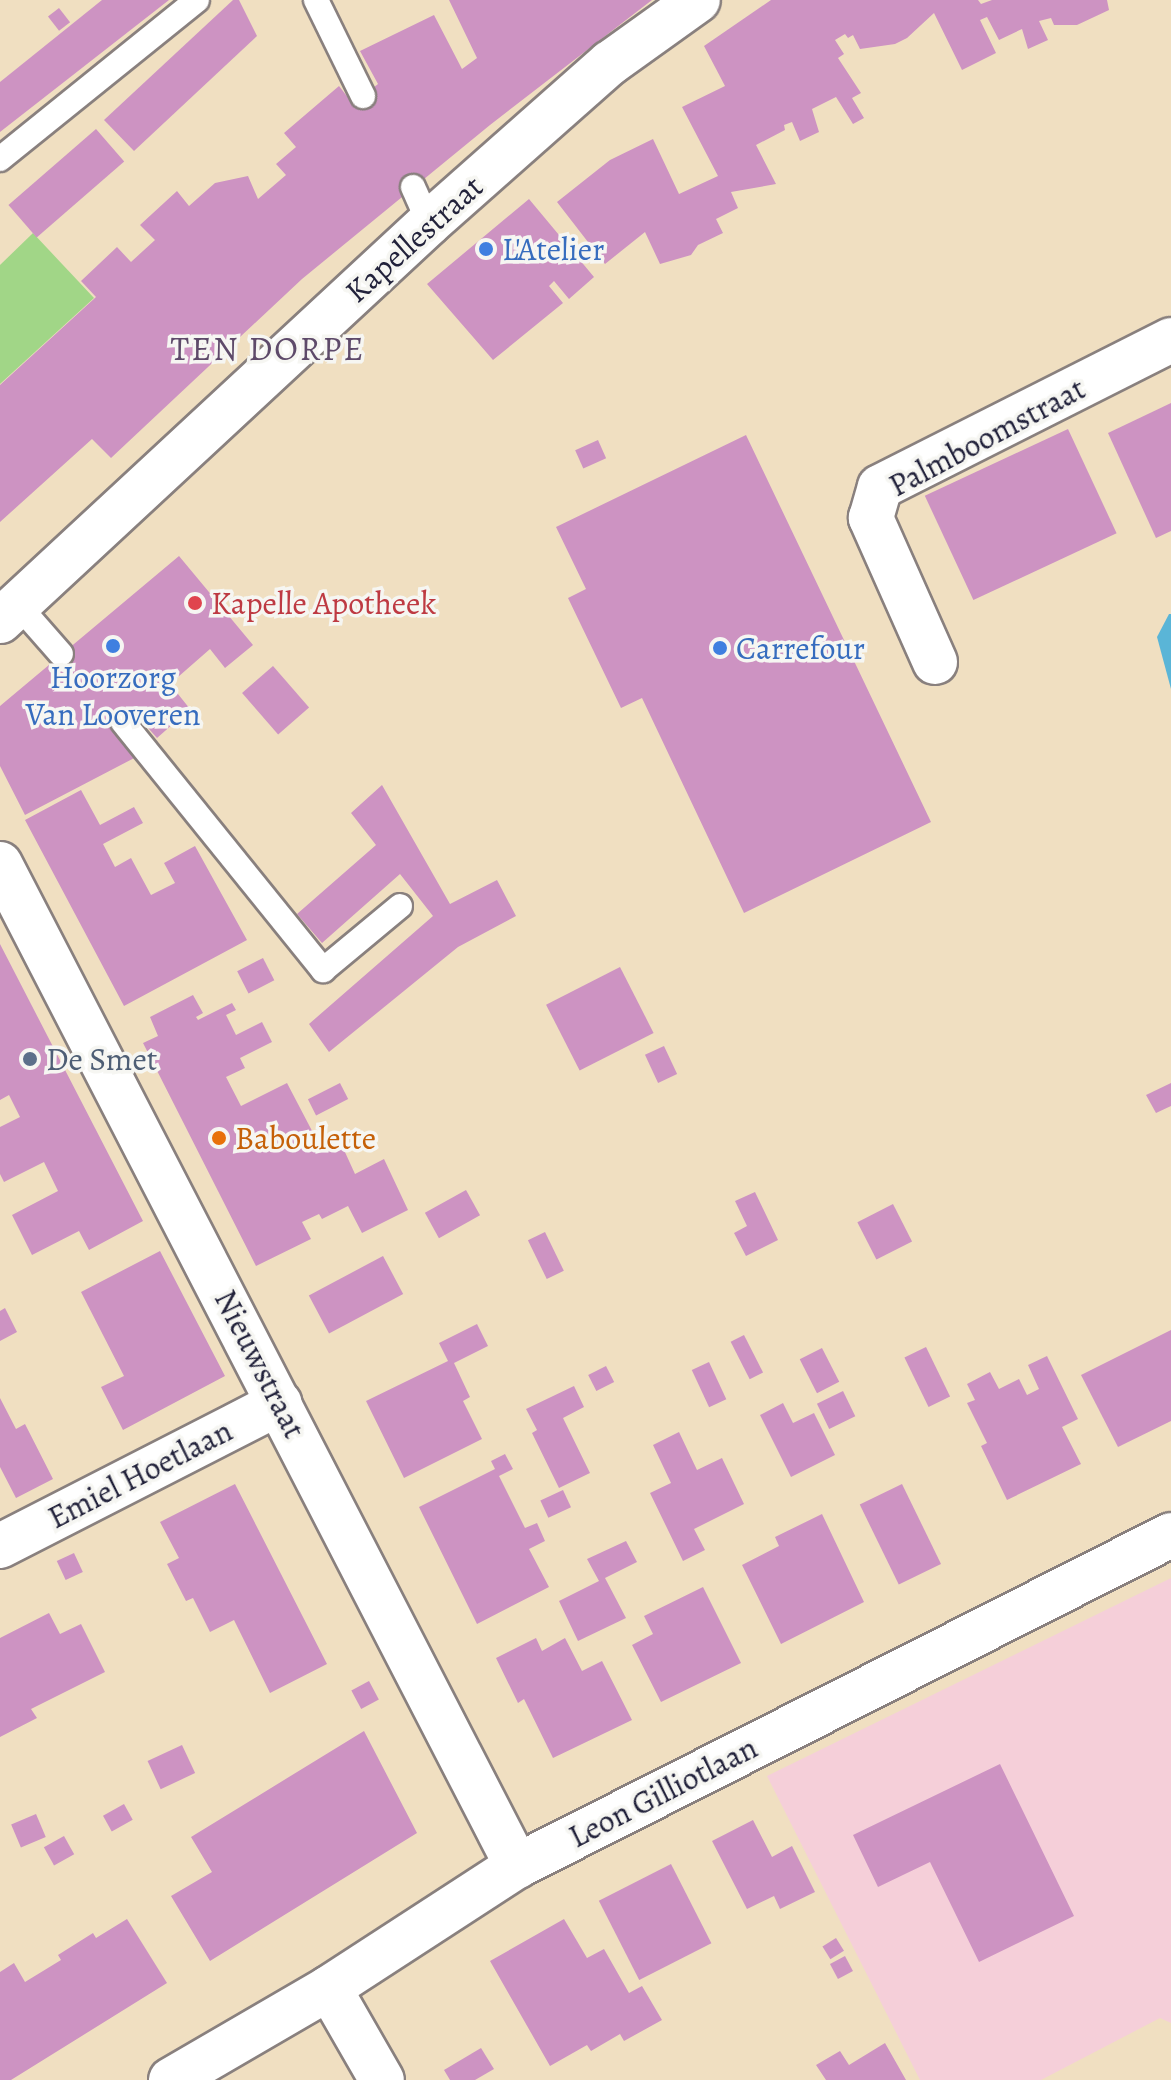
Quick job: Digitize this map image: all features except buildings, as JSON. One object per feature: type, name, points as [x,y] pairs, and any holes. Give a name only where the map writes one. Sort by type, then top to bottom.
[{"type":"street","name":"Kapellestraat","points":[[9,613],[421,205],[698,0]]},
{"type":"street","name":"Palmboomstraat","points":[[935,662],[871,518],[880,487],[1171,340]]},
{"type":"street","name":"Nieuwstraat","points":[[0,864],[517,1866]]},
{"type":"street","name":"Emiel Hoetlaan","points":[[0,1546],[280,1403]]},
{"type":"street","name":"Leon Gilliotlaan","points":[[171,2080],[329,1988],[517,1866],[1171,1535]]},
{"type":"street","points":[[329,1988],[382,2080]]},
{"type":"lane","points":[[0,159],[197,0]]},
{"type":"lane","points":[[316,0],[363,96]]},
{"type":"lane","points":[[9,613],[61,654]]},
{"type":"lane","points":[[123,722],[323,970],[400,906]]},
{"type":"shaded area","points":[[1171,1578],[1171,2023],[1160,2018],[1041,2080],[920,2080],[767,1776]]},
{"type":"green space","points":[[33,233],[94,298],[0,384],[0,265]]},
{"type":"water","points":[[1171,614],[1171,689],[1157,637]]},
{"type":"place","name":"L'Atelier","points":[[486,249]]},
{"type":"place","name":"Kapelle Apotheek","points":[[195,603]]},
{"type":"place","name":"Hoorzorg Van Looveren","points":[[113,646]]},
{"type":"place","name":"Carrefour","points":[[720,648]]},
{"type":"place","name":"De Smet","points":[[30,1059]]},
{"type":"place","name":"Baboulette","points":[[219,1138]]},
{"type":"district","name":"TEN DORPE","points":[[268,349]]}]
